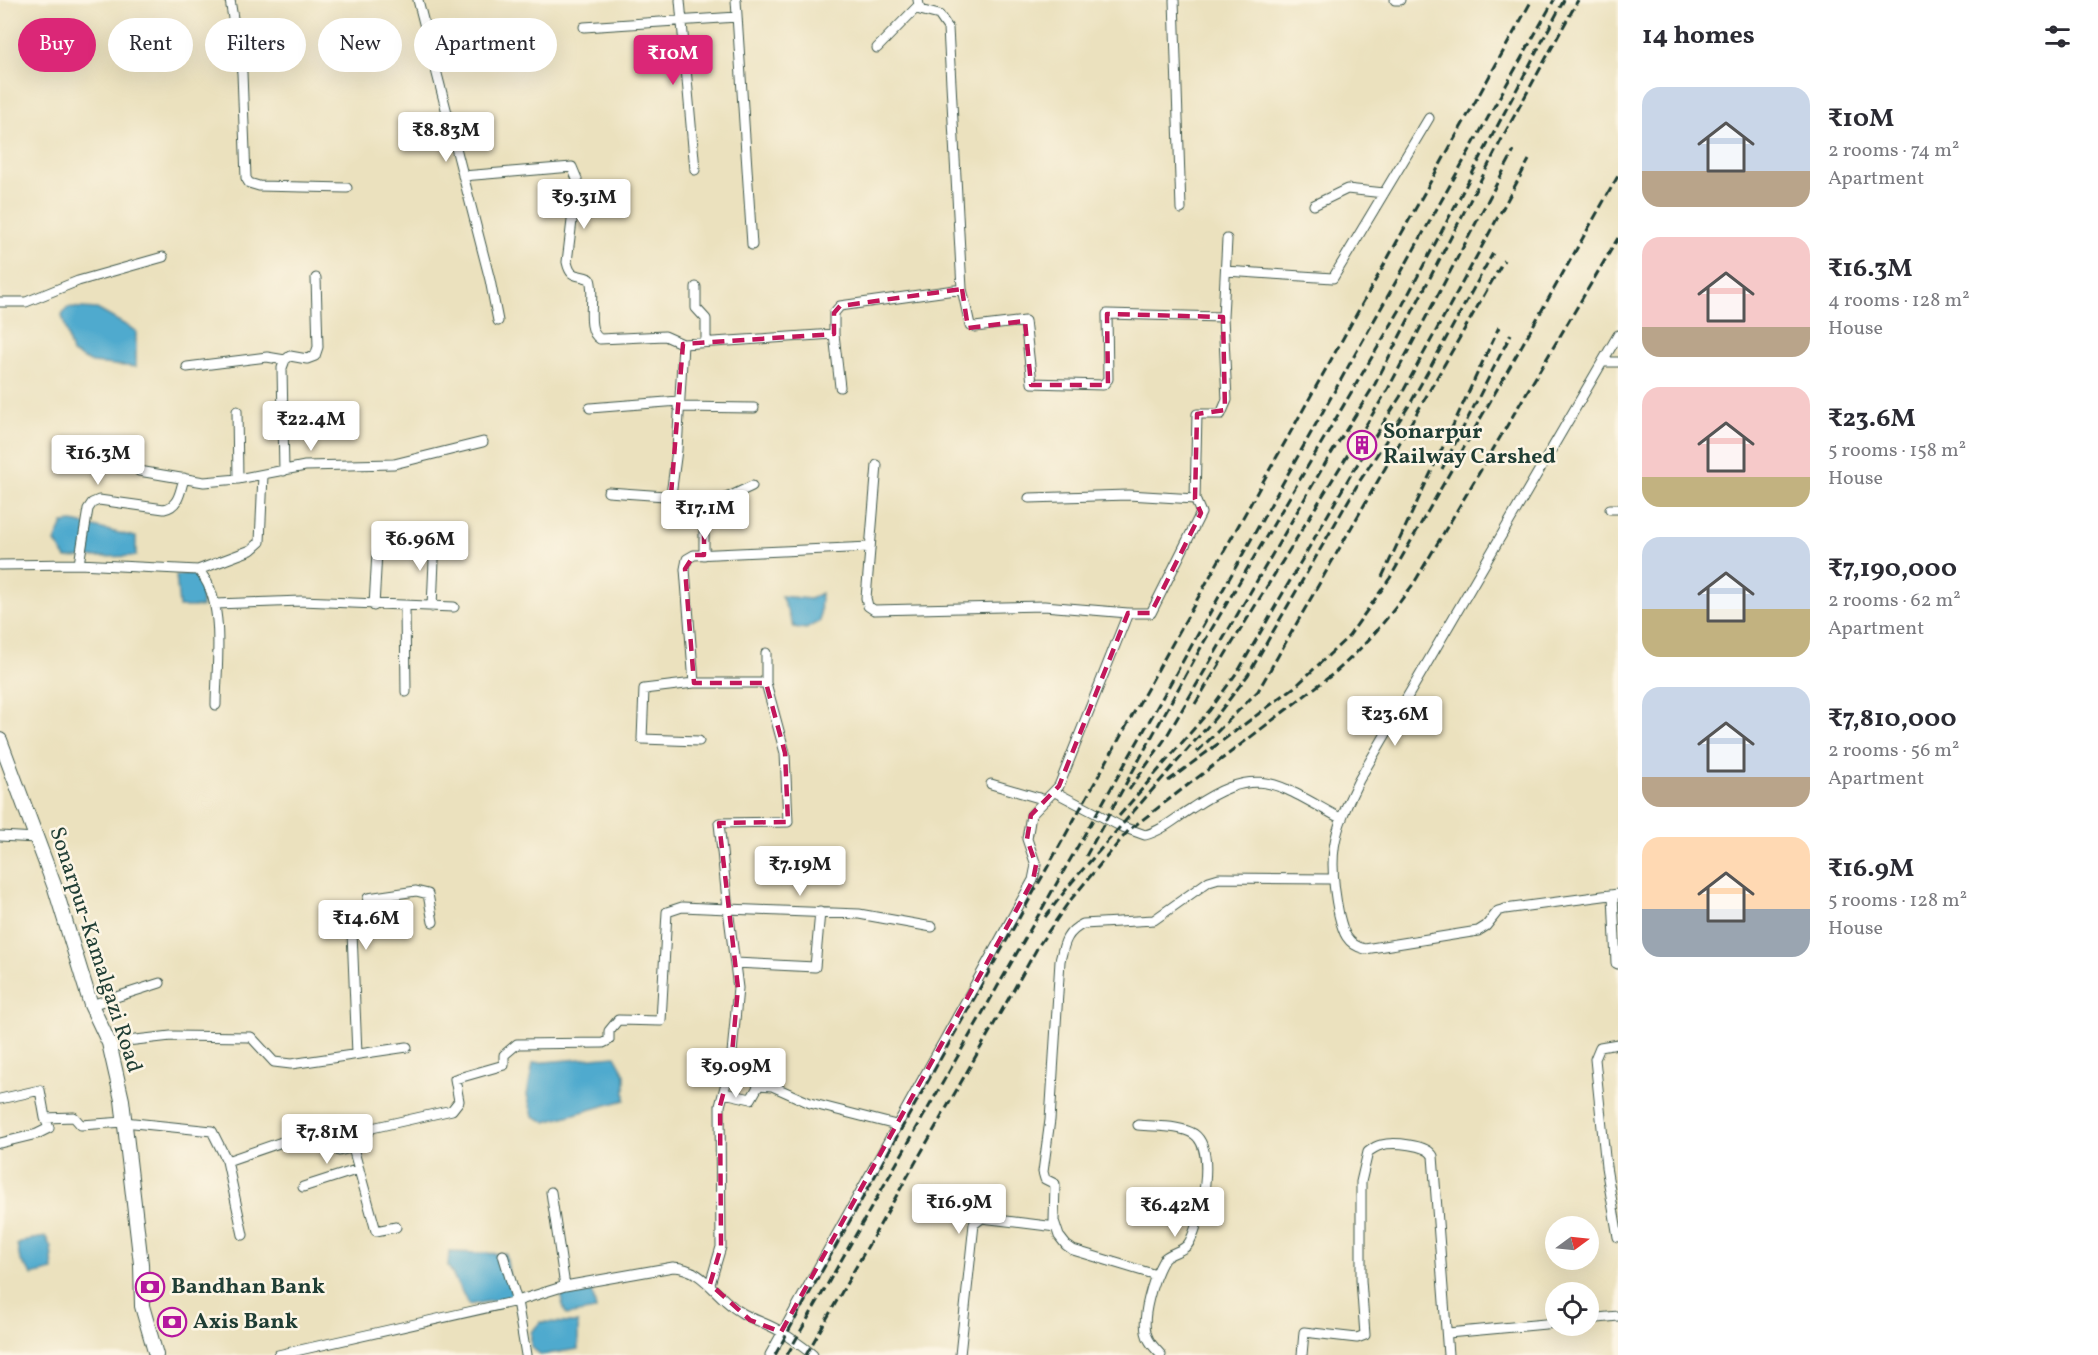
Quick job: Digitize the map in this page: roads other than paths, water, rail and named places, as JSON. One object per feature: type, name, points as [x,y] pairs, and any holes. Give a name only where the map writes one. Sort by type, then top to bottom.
[{"type":"main road","name":"Sonarpur-Kamalgazi Road","points":[[0,740],[36,838],[91,1005],[109,1043],[122,1100],[141,1263],[142,1306],[156,1355]]},
{"type":"street","points":[[230,0],[242,73],[246,178],[249,183],[260,186],[347,188]]},
{"type":"street","points":[[418,0],[498,321]]},
{"type":"street","points":[[680,0],[695,170]]},
{"type":"street","points":[[736,0],[752,245]]},
{"type":"street","points":[[1174,0],[1181,209]]},
{"type":"street","points":[[1395,0],[1400,0]]},
{"type":"street","points":[[877,48],[918,3]]},
{"type":"street","points":[[918,3],[920,10],[939,15],[948,28],[962,289],[970,325],[975,327],[1025,321],[1031,378],[1032,383],[1036,385],[1106,384],[1107,314],[1223,317]]},
{"type":"street","points":[[584,27],[737,17]]},
{"type":"street","points":[[1226,272],[1334,278],[1429,118]]},
{"type":"street","points":[[463,176],[572,167],[577,178],[567,262],[569,272],[574,277],[590,279],[593,287],[592,329],[595,336],[600,339],[665,336],[683,344],[834,334]]},
{"type":"street","points":[[1314,205],[1347,189],[1384,193]]},
{"type":"street","points":[[878,465],[866,598],[868,606],[874,610],[1044,606],[1151,613],[1201,513],[1195,499],[1197,414],[1221,414],[1227,400],[1223,317],[1227,239]]},
{"type":"street","points":[[0,302],[26,302],[78,281],[163,257]]},
{"type":"street","points":[[284,471],[281,381],[285,360],[290,356],[307,359],[315,356],[318,347],[316,278]]},
{"type":"street","points":[[696,287],[696,308],[705,316],[706,341]]},
{"type":"street","points":[[840,387],[834,313],[840,306],[962,289]]},
{"type":"street","points":[[1618,335],[1365,770],[1342,819],[1332,859],[1332,879],[1343,930],[1348,941],[1365,949],[1478,931],[1486,926],[1498,911],[1505,909],[1616,895],[1616,963],[1618,964]]},
{"type":"street","points":[[671,495],[678,450],[683,344]]},
{"type":"street","points":[[188,367],[267,357],[285,360]]},
{"type":"street","points":[[1603,362],[1618,362]]},
{"type":"street","points":[[590,408],[679,404],[754,408]]},
{"type":"street","points":[[237,411],[238,479]]},
{"type":"street","points":[[139,471],[204,482],[326,465],[394,464],[483,442]]},
{"type":"street","points":[[0,565],[78,564],[198,570],[251,550],[260,542],[263,475]]},
{"type":"street","points":[[78,564],[88,509],[92,503],[99,500],[171,508],[177,503],[184,478]]},
{"type":"street","points":[[608,492],[722,500],[752,486]]},
{"type":"street","points":[[1029,498],[1128,495],[1195,499]]},
{"type":"street","points":[[704,498],[704,555]]},
{"type":"street","points":[[432,607],[435,537]]},
{"type":"street","points":[[694,683],[685,569],[687,559],[704,555],[870,548]]},
{"type":"street","points":[[375,606],[377,552]]},
{"type":"street","points":[[198,570],[205,577],[216,604],[216,705]]},
{"type":"street","points":[[216,604],[301,601],[454,608]]},
{"type":"street","points":[[405,607],[406,692]]},
{"type":"street","points":[[770,1355],[1033,880],[1036,865],[1027,839],[1032,815],[1055,792],[1128,613]]},
{"type":"street","points":[[710,1284],[721,1247],[720,1107],[735,1037],[738,988],[719,823],[788,822],[785,753],[766,683],[766,653]]},
{"type":"street","points":[[699,741],[642,739],[644,689],[694,683],[766,683]]},
{"type":"street","points":[[1055,792],[1120,826],[1145,836],[1162,828],[1213,793],[1250,781],[1274,782],[1342,819]]},
{"type":"street","points":[[991,784],[1046,800]]},
{"type":"street","points":[[0,836],[36,838]]},
{"type":"street","points":[[1156,1275],[1073,1250],[1059,1236],[1056,1227],[1055,1184],[1045,1179],[1043,1172],[1050,1120],[1060,961],[1065,940],[1072,929],[1083,924],[1154,920],[1209,880],[1219,878],[1332,879]]},
{"type":"street","points":[[357,1054],[352,932],[358,921],[365,916],[368,898],[416,891],[428,894],[433,922]]},
{"type":"street","points":[[227,1161],[311,1132],[321,1132],[339,1151],[353,1148],[372,1128],[452,1110],[459,1101],[455,1079],[504,1065],[504,1055],[517,1044],[603,1043],[609,1040],[609,1031],[618,1020],[661,1021],[667,912],[682,907],[859,914],[932,927]]},
{"type":"street","points":[[735,963],[815,967],[820,912]]},
{"type":"street","points":[[91,1005],[160,983]]},
{"type":"street","points":[[109,1043],[171,1036],[235,1035],[255,1039],[274,1062],[291,1065],[407,1047]]},
{"type":"street","points":[[1618,1044],[1600,1047],[1595,1059],[1606,1167],[1618,1237]]},
{"type":"street","points":[[724,1093],[751,1099],[759,1084],[772,1086],[810,1103],[897,1125]]},
{"type":"street","points":[[0,1099],[40,1090],[48,1128],[38,1134],[0,1143]]},
{"type":"street","points":[[45,1118],[74,1117],[81,1125],[124,1122],[212,1131],[227,1161],[243,1235]]},
{"type":"street","points":[[1138,1125],[1186,1130],[1196,1135],[1203,1144],[1206,1159],[1203,1196],[1190,1242],[1182,1250],[1164,1259],[1150,1295],[1145,1330],[1148,1340],[1161,1355]]},
{"type":"street","points":[[1302,1355],[1304,1332],[1358,1338],[1365,1335],[1361,1280],[1361,1182],[1368,1152],[1378,1145],[1391,1144],[1426,1149],[1433,1156],[1448,1355]]},
{"type":"street","points":[[353,1148],[376,1231],[396,1227]]},
{"type":"street","points":[[303,1187],[359,1169]]},
{"type":"street","points":[[551,1192],[565,1286]]},
{"type":"street","points":[[960,1355],[974,1224],[982,1218],[1056,1227]]},
{"type":"street","points":[[503,1255],[517,1301],[526,1355]]},
{"type":"street","points":[[278,1355],[517,1301],[565,1286],[682,1267],[700,1275],[750,1320],[782,1332],[813,1355]]},
{"type":"street","points":[[1599,1318],[1618,1316]]},
{"type":"street","points":[[1448,1333],[1545,1324]]},
{"type":"water","points":[[68,307],[97,309],[136,331],[136,367],[92,363],[72,353],[62,315]]},
{"type":"water","points":[[73,522],[136,537],[136,556],[66,558],[55,542],[63,523]]},
{"type":"water","points":[[192,573],[201,580],[202,607],[179,607],[176,575]]},
{"type":"water","points":[[821,593],[820,621],[806,629],[794,627],[781,596],[810,599]]},
{"type":"water","points":[[615,1056],[625,1074],[625,1100],[546,1122],[533,1116],[527,1095],[533,1063]]},
{"type":"water","points":[[46,1237],[51,1248],[53,1270],[32,1275],[20,1260],[17,1245],[26,1240]]},
{"type":"water","points":[[449,1252],[506,1254],[512,1297],[469,1305],[448,1266]]},
{"type":"water","points":[[567,1288],[592,1289],[596,1310],[566,1315],[560,1295]]},
{"type":"water","points":[[541,1322],[578,1323],[578,1349],[541,1355],[531,1347],[531,1332]]},
{"type":"railway","points":[[775,1355],[1532,0]]},
{"type":"railway","points":[[787,1355],[1138,741],[1554,0]]},
{"type":"railway","points":[[1086,856],[1204,642],[1401,308],[1564,0]]},
{"type":"railway","points":[[1129,790],[1165,739],[1326,462],[1375,384],[1506,131],[1578,0]]},
{"type":"railway","points":[[1195,704],[1388,389],[1514,151]]},
{"type":"railway","points":[[1119,816],[1210,710],[1240,668],[1350,476],[1400,397],[1529,160]]},
{"type":"railway","points":[[1168,781],[1296,686],[1349,636],[1390,578],[1618,176]]},
{"type":"railway","points":[[806,1355],[1039,945],[1068,903],[1129,830],[1333,674],[1386,620],[1414,583],[1618,238]]},
{"type":"railway","points":[[1045,917],[1072,882],[1215,718],[1248,675],[1359,482],[1410,404],[1493,253]]},
{"type":"railway","points":[[1197,752],[1258,691],[1504,260]]},
{"type":"railway","points":[[1382,577],[1499,327]]},
{"type":"railway","points":[[1442,469],[1511,334]]},
{"type":"place","name":"Sonarpur Railway Carshed","points":[[1362,445]]},
{"type":"place","name":"Bandhan Bank","points":[[150,1287]]},
{"type":"place","name":"Axis Bank","points":[[172,1322]]}]
